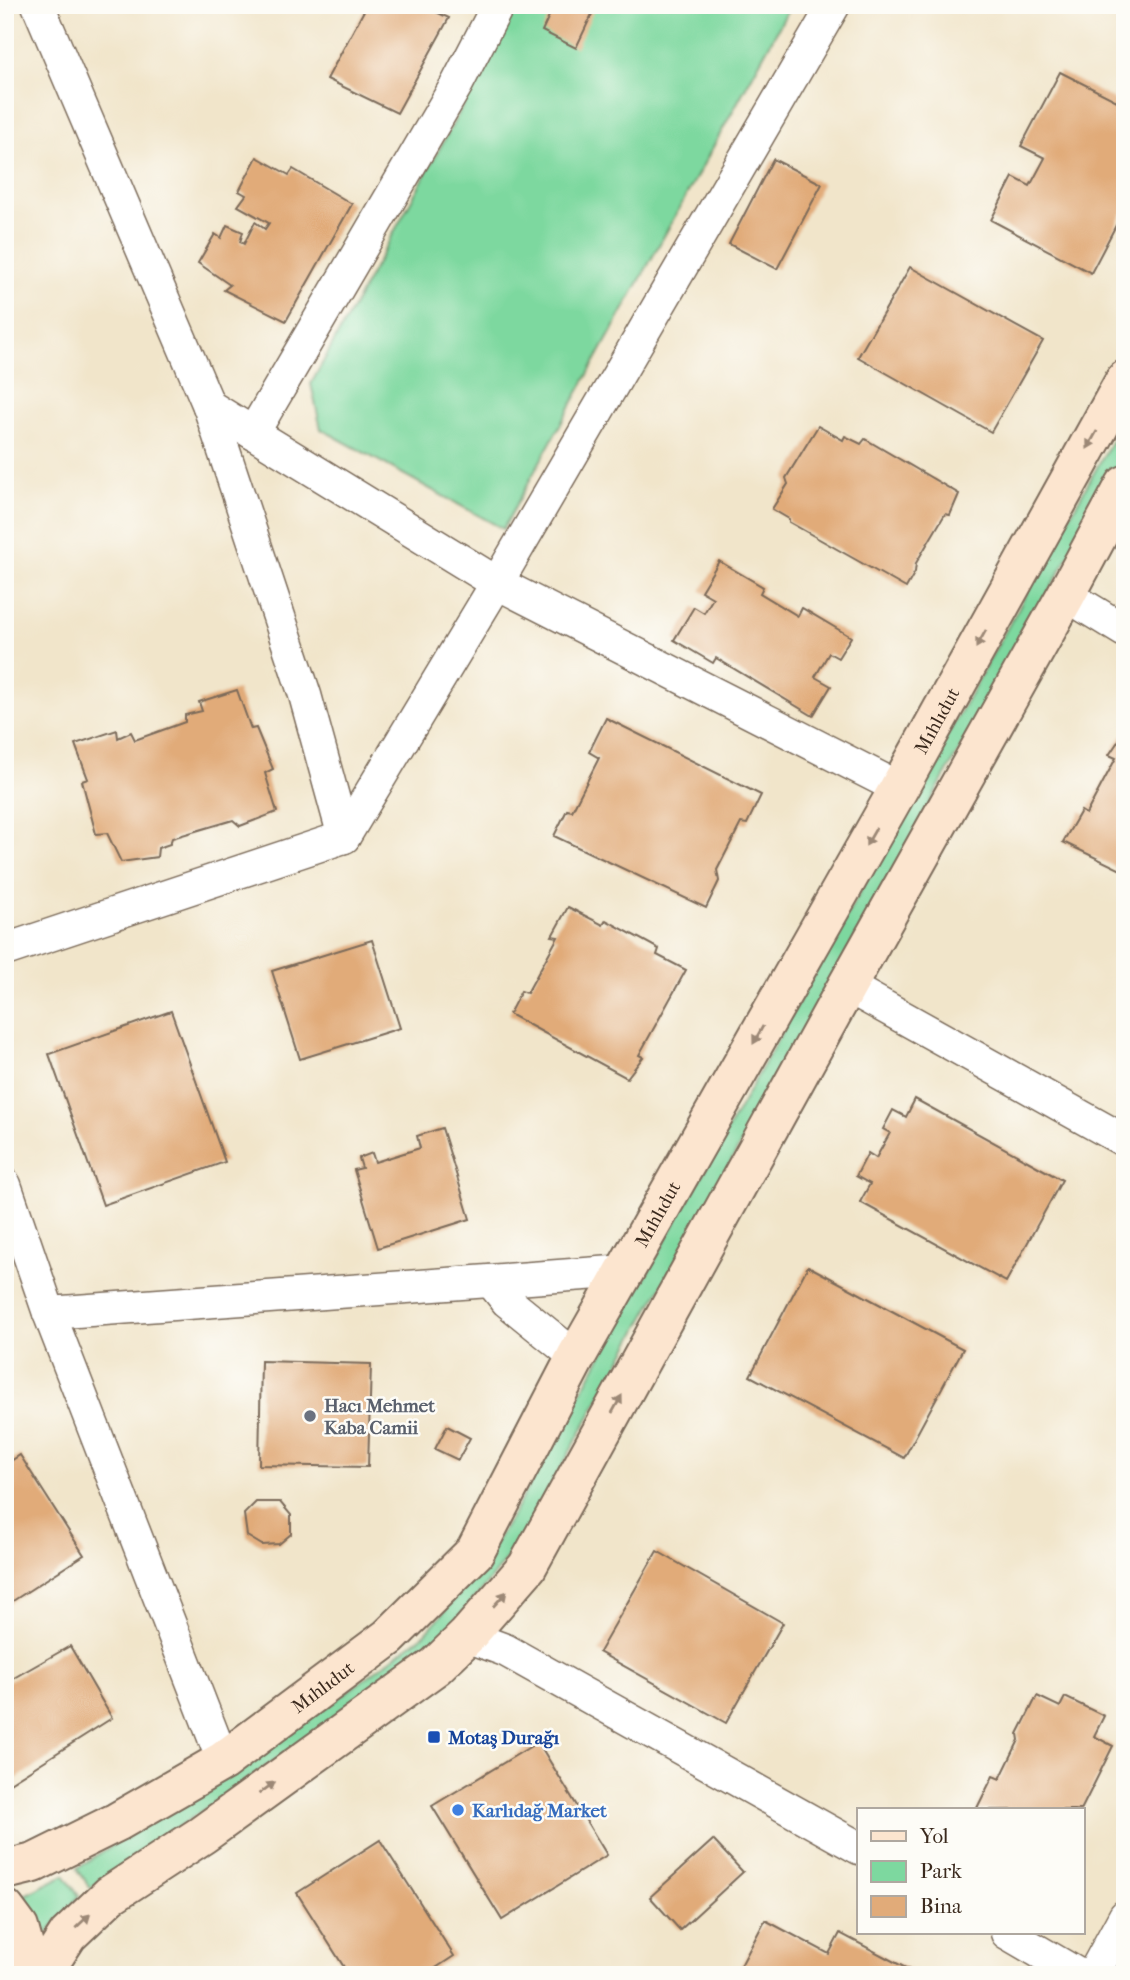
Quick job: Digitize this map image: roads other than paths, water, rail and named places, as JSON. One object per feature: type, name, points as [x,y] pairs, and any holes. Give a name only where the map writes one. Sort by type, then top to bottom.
[{"type":"main road","name":"Mıhlıdut","points":[[5,1870],[34,1863],[117,1822],[223,1761],[389,1637],[475,1552],[576,1357],[1125,380]]},
{"type":"main road","points":[[42,1975],[68,1935],[110,1895],[202,1835],[436,1666],[467,1636],[527,1567],[1125,485]]},
{"type":"main road","points":[[5,1909],[19,1928],[32,1975]]},
{"type":"street","points":[[38,5],[209,406],[305,695],[344,837]]},
{"type":"street","points":[[253,433],[457,84],[498,5]]},
{"type":"street","points":[[5,950],[344,837],[497,583],[834,5]]},
{"type":"street","points":[[209,406],[497,583],[898,788]]},
{"type":"street","points":[[1066,595],[1125,631]]},
{"type":"street","points":[[847,986],[1125,1141]]},
{"type":"street","points":[[5,1185],[49,1313],[223,1761]]},
{"type":"street","points":[[49,1313],[626,1271]]},
{"type":"street","points":[[492,1282],[507,1301],[576,1357]]},
{"type":"street","points":[[467,1636],[505,1650],[857,1847]]},
{"type":"street","points":[[1093,1975],[1125,1916]]},
{"type":"street","points":[[1009,1934],[1079,1975]]},
{"type":"place","name":"Hacı Mehmet Kaba Camii","points":[[310,1416]]},
{"type":"place","name":"Motaş Durağı","points":[[434,1737]]},
{"type":"place","name":"Karlıdağ Market","points":[[458,1810]]}]
